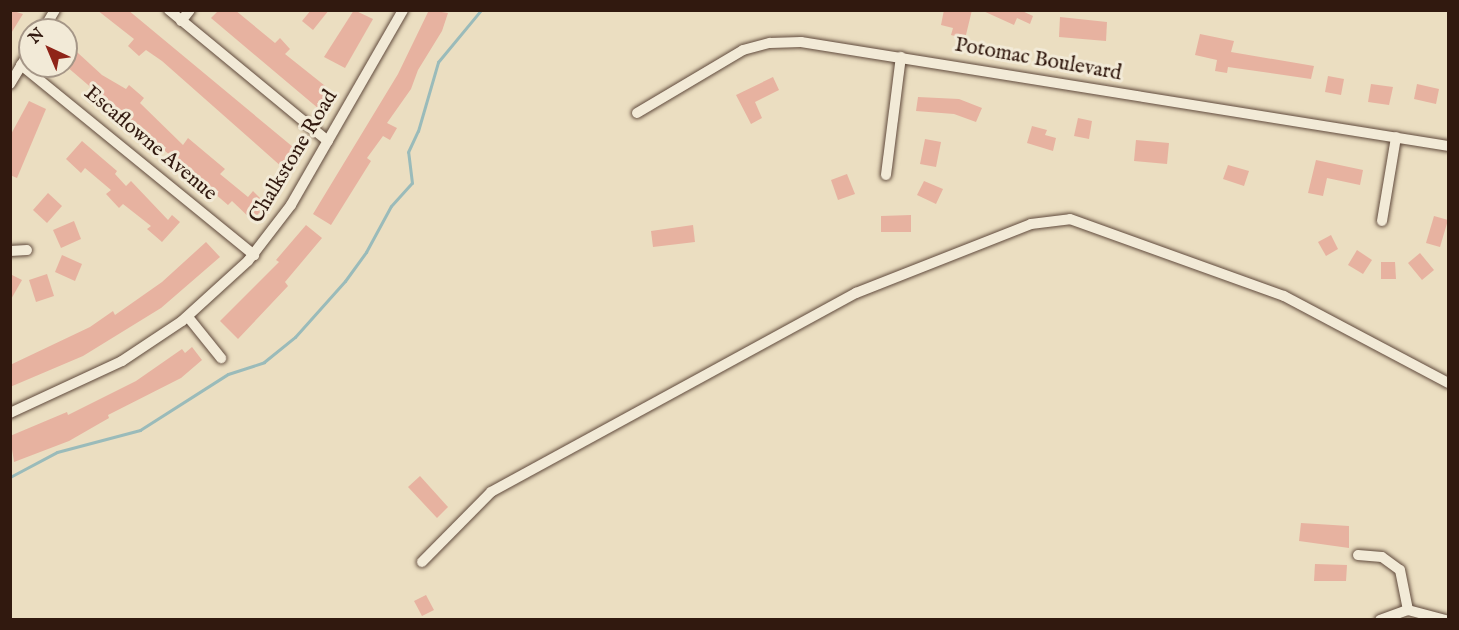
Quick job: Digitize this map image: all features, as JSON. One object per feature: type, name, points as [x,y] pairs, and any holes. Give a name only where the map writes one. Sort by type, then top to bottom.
[{"type":"street","points":[[170,10],[328,141]]},
{"type":"street","points":[[181,21],[190,10]]},
{"type":"street","name":"Chalkstone Road","points":[[10,413],[122,361],[188,317],[254,255],[291,205],[400,11]]},
{"type":"street","name":"Potomac Boulevard","points":[[638,113],[724,60],[756,46],[801,42],[1449,146]]},
{"type":"street","points":[[886,175],[901,57]]},
{"type":"street","points":[[10,84],[18,70]]},
{"type":"street","name":"Escaflowne Avenue","points":[[37,78],[254,255]]},
{"type":"street","points":[[1382,221],[1396,137]]},
{"type":"street","points":[[422,562],[491,492],[856,293],[1031,224],[1070,219],[1284,296],[1449,383]]},
{"type":"street","points":[[10,251],[27,250]]},
{"type":"street","points":[[188,317],[221,358]]},
{"type":"street","points":[[1358,555],[1382,557],[1400,570],[1408,610]]},
{"type":"street","points":[[1380,620],[1408,610],[1446,620]]},
{"type":"building","points":[[10,10],[23,14],[18,18],[10,35]]},
{"type":"building","points":[[97,10],[128,10],[299,152],[283,168],[162,61],[146,50],[139,56],[128,46],[134,39]]},
{"type":"building","points":[[219,10],[235,10],[275,43],[280,38],[290,49],[285,54],[334,93],[319,109],[211,18]]},
{"type":"building","points":[[311,10],[329,10],[313,30],[302,21]]},
{"type":"building","points":[[354,10],[373,19],[345,68],[324,57]]},
{"type":"building","points":[[429,10],[448,13],[442,31],[418,70],[411,89],[387,123],[397,128],[390,140],[383,136],[367,158],[371,161],[331,225],[313,214],[398,74]]},
{"type":"building","points":[[944,10],[972,10],[965,39],[951,35],[953,28],[941,25]]},
{"type":"building","points":[[981,10],[1020,10],[1033,16],[1030,24],[1017,18],[1014,25]]},
{"type":"building","points":[[1060,17],[1107,22],[1106,41],[1059,37]]},
{"type":"building","points":[[1200,34],[1234,41],[1231,52],[1314,66],[1311,79],[1228,67],[1227,73],[1215,71],[1217,60],[1195,55]]},
{"type":"building","points":[[78,53],[102,75],[126,89],[129,85],[144,98],[140,103],[183,145],[188,138],[225,169],[220,174],[248,197],[253,191],[267,205],[252,220],[232,201],[228,205],[78,76]]},
{"type":"building","points":[[1328,76],[1344,79],[1341,95],[1325,92]]},
{"type":"building","points":[[773,77],[779,90],[755,102],[762,118],[751,124],[736,95]]},
{"type":"building","points":[[1371,84],[1393,87],[1389,105],[1368,102]]},
{"type":"building","points":[[1417,84],[1439,89],[1436,104],[1414,99]]},
{"type":"building","points":[[918,97],[959,99],[982,108],[976,122],[954,114],[916,111]]},
{"type":"building","points":[[29,101],[46,109],[17,178],[10,175],[10,136]]},
{"type":"building","points":[[1078,118],[1092,121],[1089,139],[1074,136]]},
{"type":"building","points":[[1032,126],[1047,130],[1045,135],[1056,138],[1053,151],[1027,143]]},
{"type":"building","points":[[925,139],[941,142],[936,167],[920,164]]},
{"type":"building","points":[[1136,140],[1169,143],[1167,164],[1134,161]]},
{"type":"building","points":[[82,141],[117,171],[115,174],[126,186],[131,181],[168,220],[172,215],[180,222],[162,242],[147,229],[151,226],[123,204],[119,208],[106,194],[111,190],[85,168],[81,173],[66,159]]},
{"type":"building","points":[[1316,160],[1363,170],[1360,185],[1327,178],[1323,196],[1308,193]]},
{"type":"building","points":[[1228,165],[1249,171],[1244,186],[1223,179]]},
{"type":"building","points":[[847,174],[855,194],[838,200],[831,180]]},
{"type":"building","points":[[924,181],[943,189],[936,204],[917,195]]},
{"type":"building","points":[[48,193],[62,206],[47,223],[33,210]]},
{"type":"building","points":[[911,215],[911,232],[881,232],[881,216]]},
{"type":"building","points":[[1434,216],[1448,220],[1440,247],[1426,243]]},
{"type":"building","points":[[74,221],[81,239],[61,248],[53,230]]},
{"type":"building","points":[[306,225],[322,238],[285,282],[288,286],[238,339],[220,321],[279,262],[276,260]]},
{"type":"building","points":[[693,225],[695,242],[653,247],[651,231]]},
{"type":"building","points":[[1331,235],[1338,249],[1326,256],[1318,242]]},
{"type":"building","points":[[206,242],[220,257],[161,308],[83,356],[10,387],[10,365],[90,327],[113,311],[115,315],[162,282]]},
{"type":"building","points":[[1357,250],[1372,260],[1363,274],[1348,265]]},
{"type":"building","points":[[1420,253],[1434,270],[1422,280],[1408,263]]},
{"type":"building","points":[[62,255],[82,264],[75,281],[55,272]]},
{"type":"building","points":[[1381,262],[1395,262],[1396,279],[1381,279]]},
{"type":"building","points":[[10,274],[22,280],[10,301]]},
{"type":"building","points":[[47,274],[54,296],[36,302],[29,280]]},
{"type":"building","points":[[192,347],[202,360],[181,378],[108,415],[109,418],[69,441],[14,462],[10,436],[67,412],[68,415],[136,381],[182,349],[185,353]]},
{"type":"building","points":[[420,476],[448,507],[437,518],[408,487]]},
{"type":"building","points":[[1301,523],[1349,526],[1349,548],[1299,541]]},
{"type":"building","points":[[1315,564],[1347,565],[1346,581],[1314,581]]},
{"type":"building","points":[[426,595],[434,610],[422,616],[414,601]]},
{"type":"waterway","points":[[10,477],[57,452],[140,430],[228,374],[264,362],[295,337],[345,281],[366,252],[391,206],[412,183],[408,152],[418,131],[438,62],[481,10]]}]
